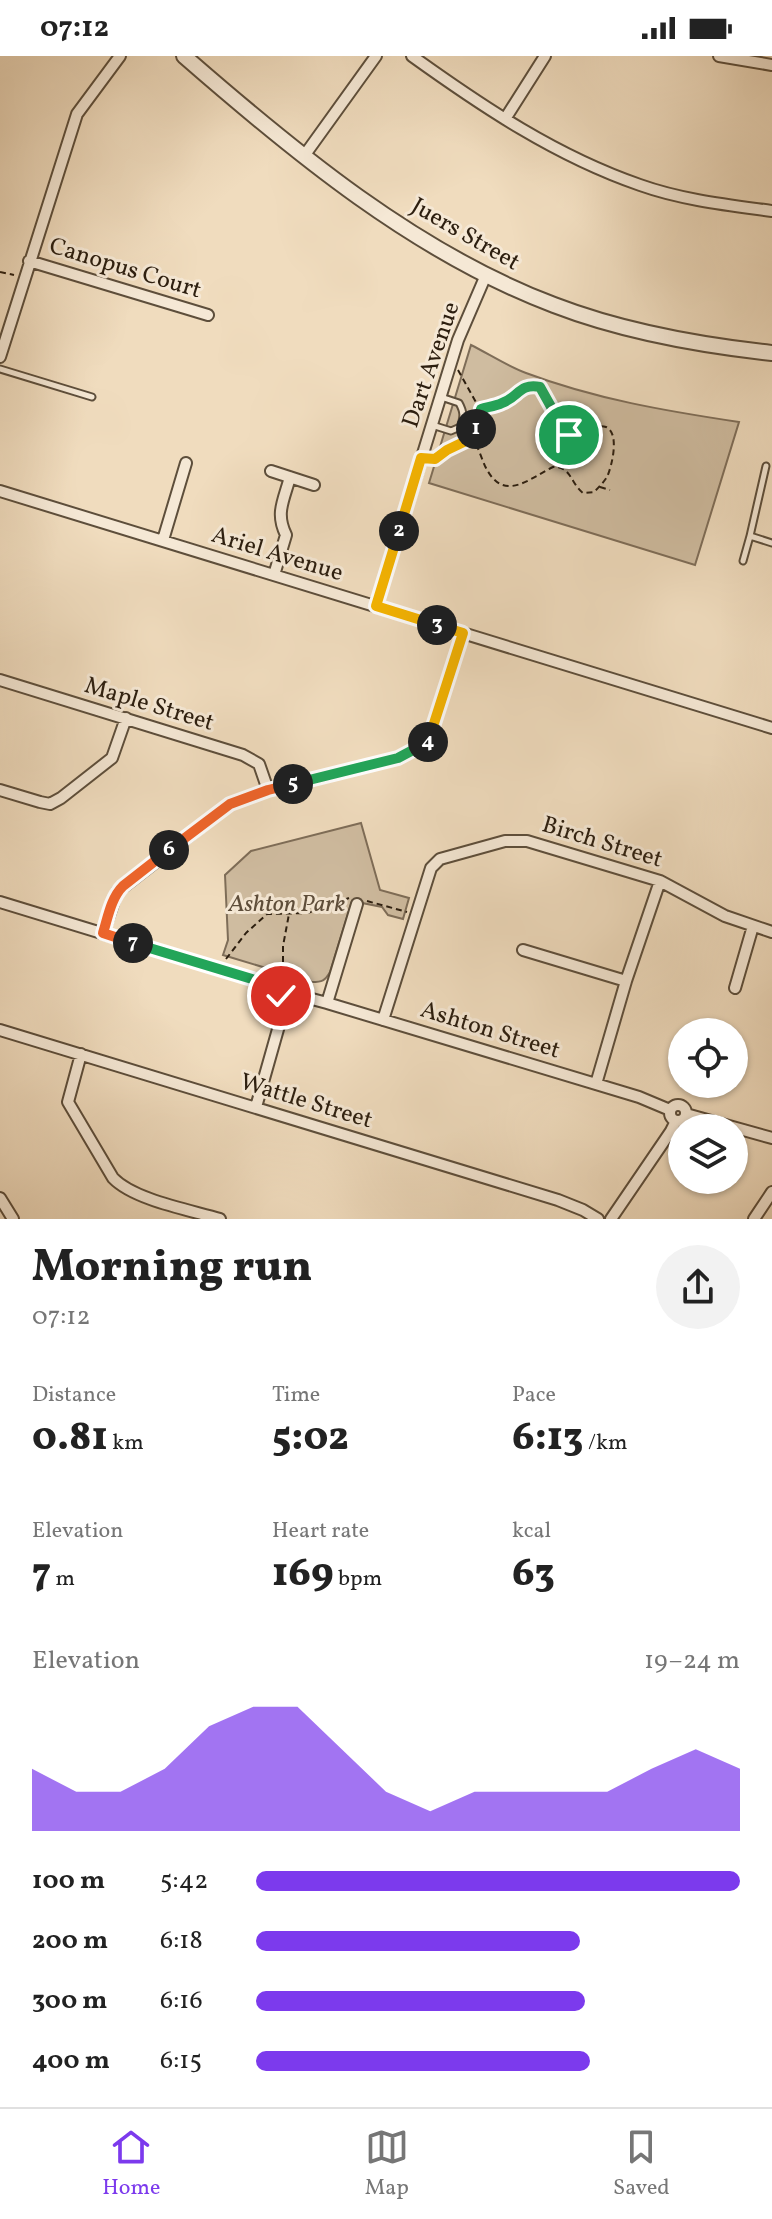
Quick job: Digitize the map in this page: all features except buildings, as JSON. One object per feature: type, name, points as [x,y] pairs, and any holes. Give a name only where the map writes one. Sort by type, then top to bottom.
[{"type":"street","points":[[1,350],[77,114],[120,56]]},
{"type":"street","name":"Juers Street","points":[[184,56],[255,118],[381,212],[486,275],[554,305],[629,329],[701,344],[772,353]]},
{"type":"street","points":[[304,156],[376,56]]},
{"type":"street","points":[[412,56],[473,100],[550,147],[643,187],[772,211]]},
{"type":"street","points":[[505,119],[545,56]]},
{"type":"street","points":[[719,56],[772,65]]},
{"type":"street","name":"Canopus Court","points":[[29,261],[208,315]]},
{"type":"street","name":"Dart Avenue","points":[[376,606],[458,340],[486,275]]},
{"type":"street","points":[[163,540],[186,463]]},
{"type":"street","points":[[271,471],[314,485]]},
{"type":"street","points":[[274,575],[286,535],[280,523],[280,513],[290,477]]},
{"type":"street","name":"Ariel Avenue","points":[[0,491],[772,728]]},
{"type":"street","name":"Maple Street","points":[[0,680],[243,755],[259,764],[268,790]]},
{"type":"street","points":[[0,790],[50,804],[61,798],[112,758],[126,718]]},
{"type":"street","points":[[103,933],[117,892],[230,804],[268,790],[398,758]]},
{"type":"street","name":"Birch Street","points":[[383,1020],[431,868],[440,859],[515,839],[660,881],[725,916],[772,932]]},
{"type":"street","points":[[596,1084],[660,881]]},
{"type":"street","points":[[327,1003],[355,901]]},
{"type":"street","points":[[0,902],[252,979],[279,993],[256,1107]]},
{"type":"street","points":[[735,988],[753,926]]},
{"type":"street","points":[[523,950],[626,981]]},
{"type":"street","name":"Ashton Street","points":[[279,993],[294,1000],[297,995],[327,1003],[639,1097],[670,1110]]},
{"type":"street","name":"Wattle Street","points":[[0,1030],[558,1200],[598,1219]]},
{"type":"street","points":[[81,1054],[68,1102],[113,1178],[136,1194],[200,1216],[220,1219]]},
{"type":"street","points":[[670,1114],[673,1105],[682,1105],[686,1114]]},
{"type":"street","points":[[748,1131],[772,1138]]},
{"type":"street","points":[[611,1219],[668,1135]]},
{"type":"street","points":[[754,1219],[772,1192]]},
{"type":"street","points":[[0,1198],[13,1219]]},
{"type":"lane","points":[[0,369],[92,397]]},
{"type":"lane","points":[[431,425],[451,431],[460,427],[464,418],[459,403],[440,396]]},
{"type":"lane","points":[[743,561],[766,466]]},
{"type":"lane","points":[[750,536],[772,543]]},
{"type":"path","points":[[0,272],[24,278]]},
{"type":"path","points":[[421,458],[435,459],[472,438],[478,424],[481,409],[452,359]]},
{"type":"path","points":[[472,438],[489,475],[500,486],[513,487],[559,466],[570,474],[578,489],[589,494],[599,487],[609,471],[614,449],[609,429],[597,427],[582,434],[569,435],[540,387],[526,387],[501,404],[481,409]]},
{"type":"path","points":[[609,471],[616,474]]},
{"type":"path","points":[[599,487],[610,490]]},
{"type":"path","points":[[398,758],[428,742],[463,633]]},
{"type":"path","points":[[220,969],[232,949],[267,914],[308,913],[343,899],[416,914]]},
{"type":"path","points":[[279,993],[289,914]]},
{"type":"green space","points":[[471,345],[519,370],[578,390],[658,409],[739,422],[695,565],[429,483]]},
{"type":"green space","points":[[455,645],[463,648],[432,741],[417,753],[411,749],[426,739]]},
{"type":"green space","name":"Ashton Park","points":[[361,823],[380,890],[409,898],[403,919],[388,915],[382,907],[352,901],[330,972],[318,982],[223,955],[228,940],[225,875],[251,851]]},
{"type":"route","points":[[281,996],[281,991],[252,979],[103,933],[117,892],[230,804],[268,790],[398,758],[428,742],[463,633],[376,606],[421,458],[435,459],[472,438],[481,409],[501,404],[526,387],[540,387],[569,435]]}]
